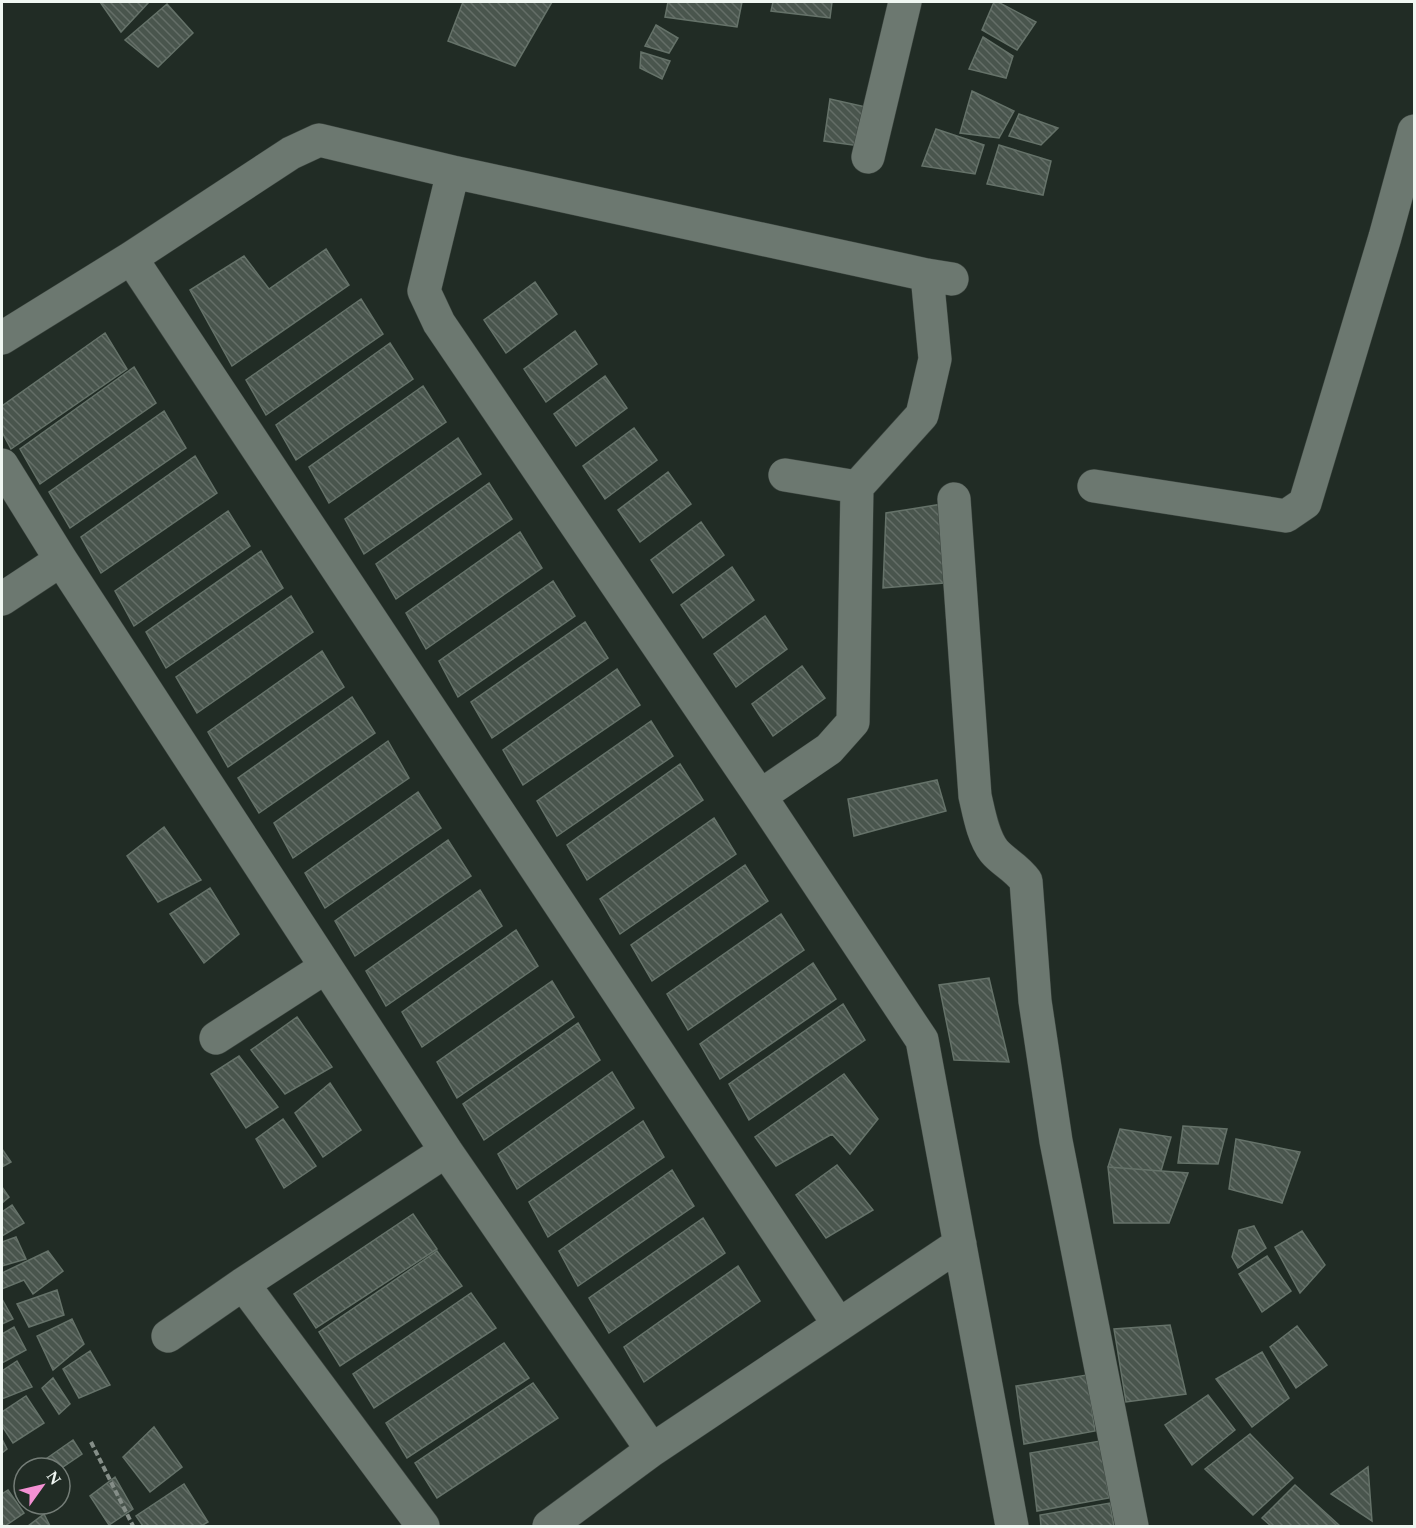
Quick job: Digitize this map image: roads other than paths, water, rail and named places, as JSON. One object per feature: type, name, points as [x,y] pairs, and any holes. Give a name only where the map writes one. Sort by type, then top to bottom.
[{"type":"street","points":[[868,157],[905,2]]},
{"type":"street","points":[[1094,486],[1286,516],[1305,503],[1385,237],[1414,131]]},
{"type":"street","points":[[2,338],[131,258],[291,153],[319,140],[453,172],[939,277],[934,359],[922,415],[857,487],[853,722],[829,748],[760,796]]},
{"type":"street","points":[[453,172],[424,291],[439,322],[922,1040],[1012,1527]]},
{"type":"street","points":[[131,258],[839,1325]]},
{"type":"street","points":[[2,465],[61,560],[446,1152],[652,1450]]},
{"type":"street","points":[[785,475],[857,487]]},
{"type":"street","points":[[954,499],[975,796],[981,825],[994,851],[1020,872],[1026,881],[1035,1001],[1056,1141],[1132,1527]]},
{"type":"street","points":[[2,599],[61,560]]},
{"type":"street","points":[[216,1038],[326,967]]},
{"type":"street","points":[[168,1336],[243,1284],[446,1152]]},
{"type":"street","points":[[549,1527],[652,1450],[960,1244]]},
{"type":"street","points":[[243,1284],[423,1527]]}]
